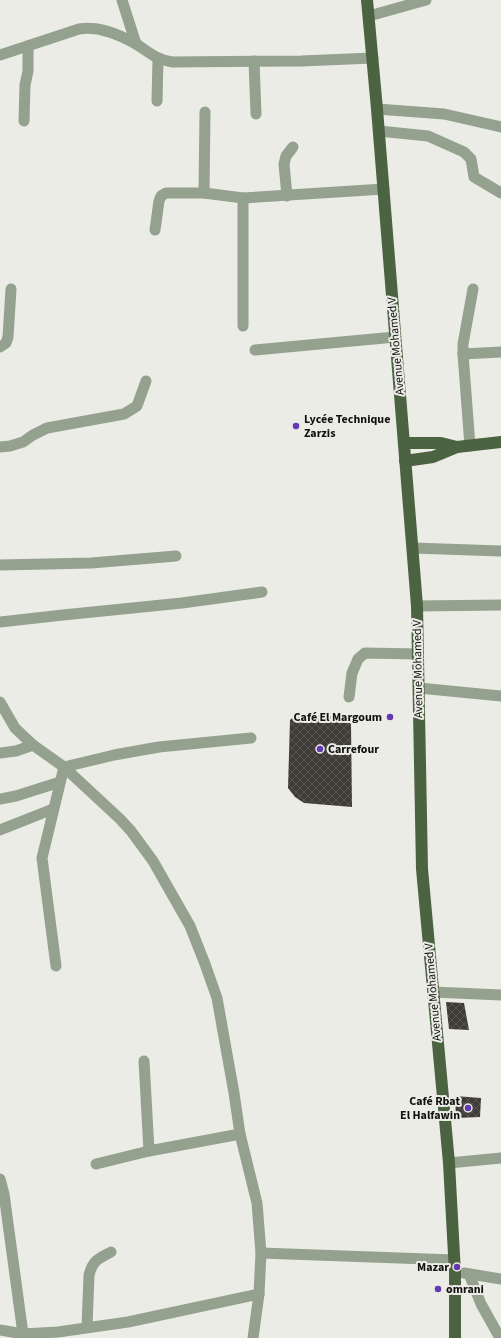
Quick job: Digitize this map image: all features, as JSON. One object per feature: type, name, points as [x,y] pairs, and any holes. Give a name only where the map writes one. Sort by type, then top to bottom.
[{"type":"main road","name":"Avenue Mohamed V","points":[[367,0],[384,189],[417,606],[422,869],[449,1163],[455,1273],[455,1338]]},
{"type":"main road","points":[[405,461],[432,457],[464,447],[501,442]]},
{"type":"main road","points":[[404,443],[441,443],[464,447]]},
{"type":"street","points":[[122,0],[136,44]]},
{"type":"street","points":[[369,16],[426,0]]},
{"type":"street","points":[[0,55],[79,29],[90,28],[112,33],[136,44],[158,59],[172,62],[373,58]]},
{"type":"street","points":[[24,121],[25,85],[28,71],[28,46]]},
{"type":"street","points":[[157,101],[158,59]]},
{"type":"street","points":[[254,61],[256,114]]},
{"type":"street","points":[[377,109],[444,114],[501,127]]},
{"type":"street","points":[[204,193],[205,112]]},
{"type":"street","points":[[379,132],[428,136],[464,152],[471,159],[474,176],[501,193]]},
{"type":"street","points":[[287,196],[284,164],[286,156],[293,147]]},
{"type":"street","points":[[155,230],[161,196],[170,192],[204,193],[243,198],[384,189]]},
{"type":"street","points":[[243,198],[243,326]]},
{"type":"street","points":[[0,347],[6,343],[8,337],[11,289]]},
{"type":"street","points":[[464,447],[463,344],[473,289]]},
{"type":"street","points":[[255,350],[395,337]]},
{"type":"street","points":[[463,354],[501,352]]},
{"type":"street","points":[[0,447],[10,446],[22,442],[46,428],[124,414],[137,406],[146,381]]},
{"type":"street","points":[[413,548],[501,551]]},
{"type":"street","points":[[0,565],[91,562],[176,556]]},
{"type":"street","points":[[0,622],[182,603],[262,592]]},
{"type":"street","points":[[417,606],[501,605]]},
{"type":"street","points":[[349,697],[352,673],[358,659],[365,653],[418,654]]},
{"type":"street","points":[[419,688],[501,696]]},
{"type":"street","points":[[0,702],[15,728],[33,744],[64,767],[131,831],[153,860],[190,926],[206,964],[217,998],[240,1134],[257,1203],[261,1253],[259,1294],[253,1338]]},
{"type":"street","points":[[64,767],[114,755],[159,747],[252,738]]},
{"type":"street","points":[[0,753],[16,751],[33,744]]},
{"type":"street","points":[[56,966],[42,858],[64,767]]},
{"type":"street","points":[[0,800],[60,782]]},
{"type":"street","points":[[0,830],[53,809]]},
{"type":"street","points":[[433,992],[501,994]]},
{"type":"street","points":[[144,1061],[149,1151]]},
{"type":"street","points":[[96,1164],[149,1151],[240,1134]]},
{"type":"street","points":[[449,1163],[501,1158]]},
{"type":"street","points":[[0,1179],[4,1194],[23,1334]]},
{"type":"street","points":[[87,1328],[89,1275],[91,1267],[96,1260],[111,1252]]},
{"type":"street","points":[[261,1253],[454,1260]]},
{"type":"street","points":[[455,1273],[501,1279]]},
{"type":"street","points":[[468,1274],[481,1304],[500,1338]]},
{"type":"street","points":[[0,1330],[23,1334],[58,1332],[87,1328],[128,1322],[259,1294]]},
{"type":"building","name":"Carrefour","points":[[297,714],[344,717],[351,724],[352,807],[304,803],[295,797],[288,788],[290,720]]},
{"type":"building","points":[[446,1002],[464,1003],[469,1030],[449,1029]]},
{"type":"building","name":"Café Rbat El Halfawin","points":[[455,1096],[481,1098],[480,1117],[456,1118]]},
{"type":"place","name":"Lycée Technique Zarzis","points":[[296,426]]},
{"type":"place","name":"Café El Margoum","points":[[390,717]]},
{"type":"place","name":"Carrefour","points":[[320,749]]},
{"type":"place","name":"Café Rbat El Halfawin","points":[[468,1108]]},
{"type":"place","name":"Mazar","points":[[457,1267]]},
{"type":"place","name":"omrani","points":[[438,1289]]}]
